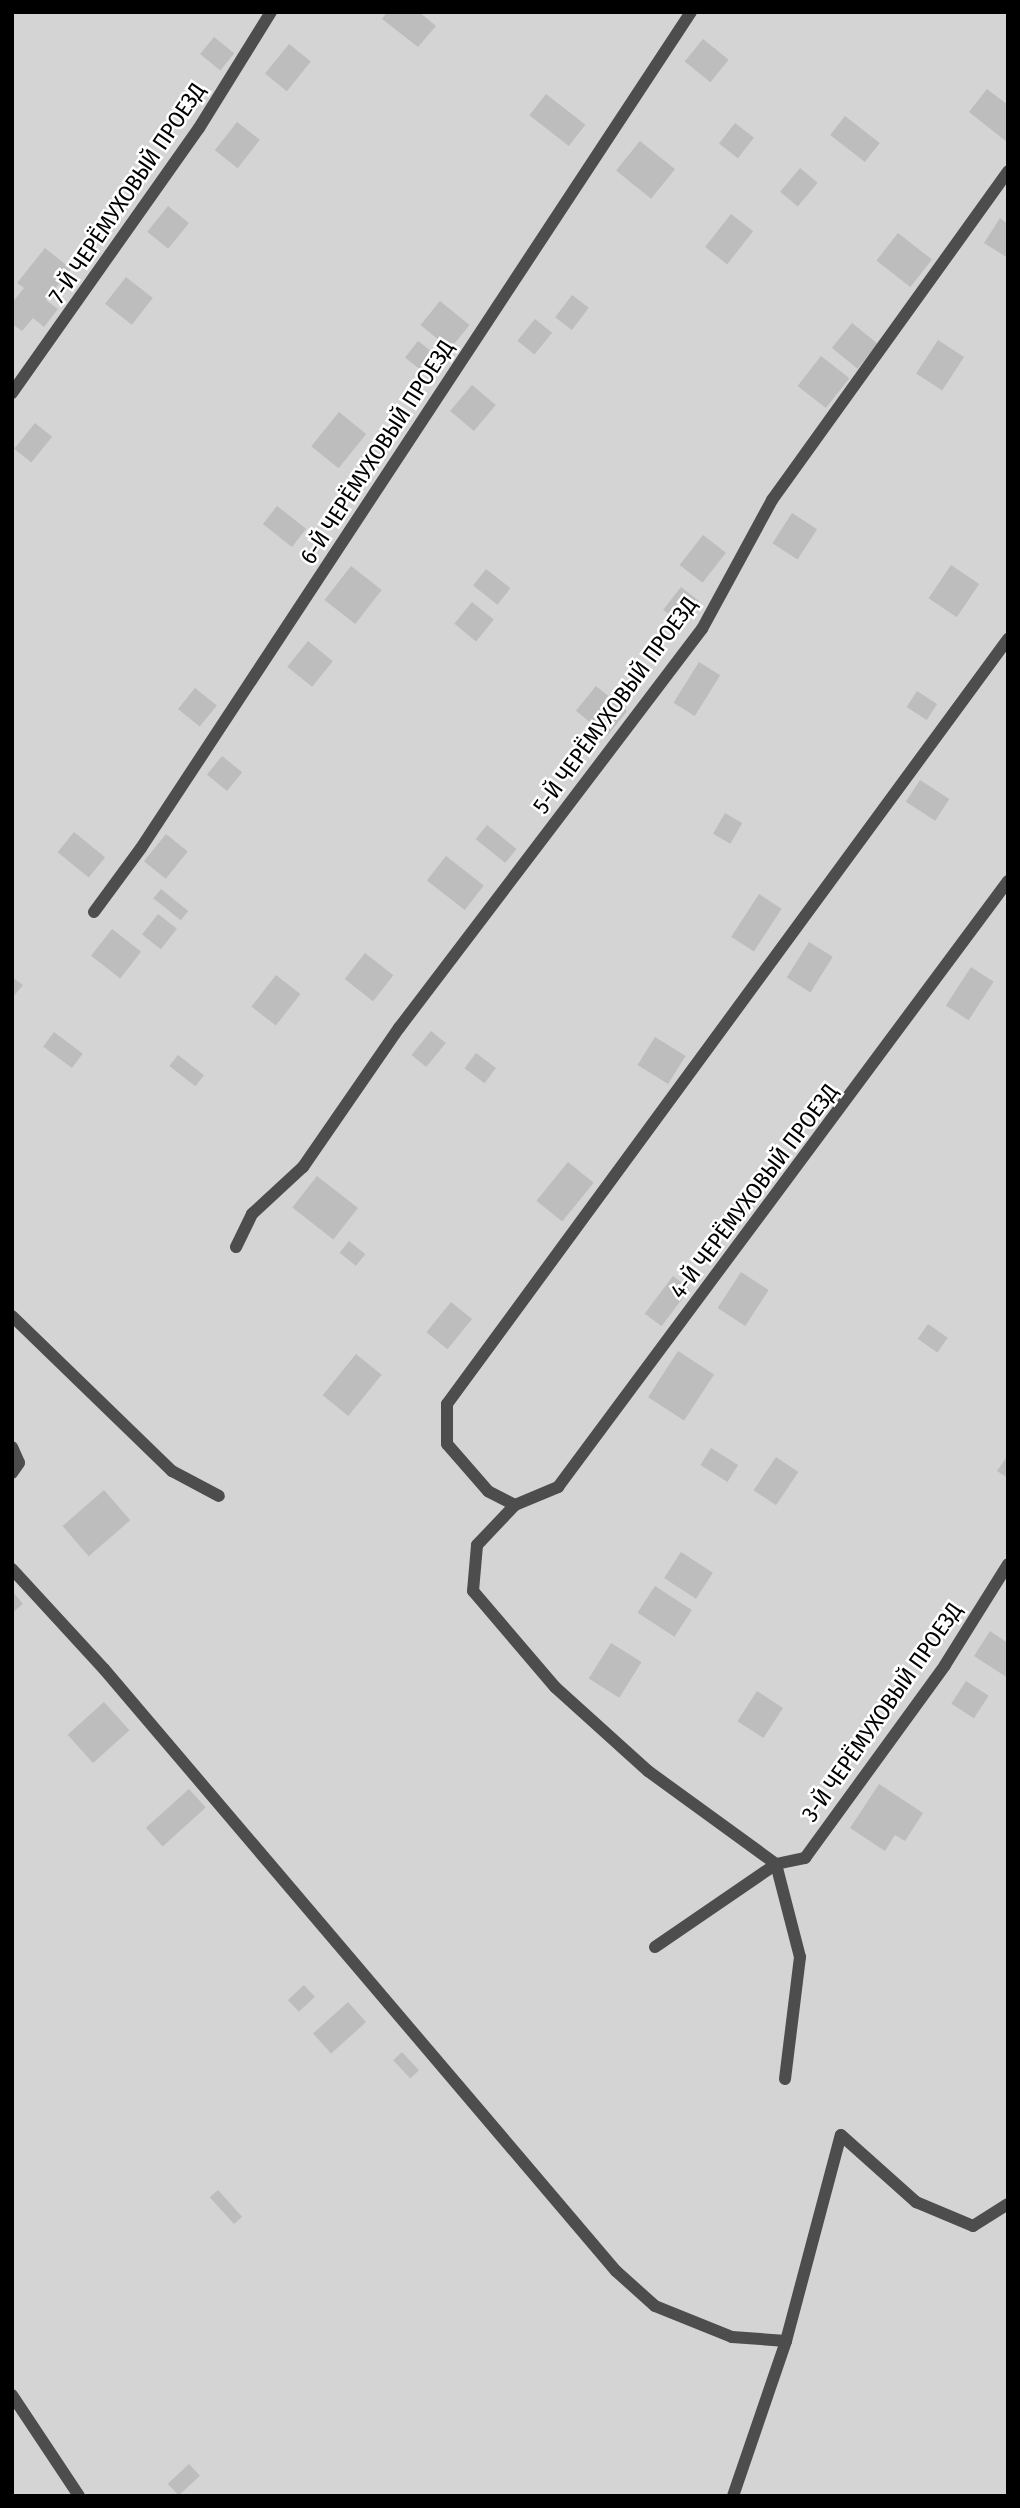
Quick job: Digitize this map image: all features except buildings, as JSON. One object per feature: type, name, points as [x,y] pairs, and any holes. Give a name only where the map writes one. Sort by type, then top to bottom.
[{"type":"lane","name":"7-Й ЧЕРЁМУХОВЫЙ ПРОЕЗД","points":[[12,393],[199,128],[271,12]]},
{"type":"lane","name":"6-Й ЧЕРЁМУХОВЫЙ ПРОЕЗД","points":[[93,912],[141,848],[691,12]]},
{"type":"lane","name":"5-Й ЧЕРЁМУХОВЫЙ ПРОЕЗД","points":[[236,1247],[251,1214],[303,1167],[399,1028],[702,629],[772,500],[1008,171]]},
{"type":"lane","points":[[785,2079],[800,1957],[776,1864],[648,1771],[555,1687],[473,1591],[477,1545],[515,1505],[488,1491],[447,1444],[447,1404],[1008,639]]},
{"type":"lane","name":"4-Й ЧЕРЁМУХОВЫЙ ПРОЕЗД","points":[[515,1505],[558,1487],[1008,881]]},
{"type":"lane","points":[[12,1317],[172,1471],[219,1496]]},
{"type":"lane","points":[[12,1447],[19,1463],[12,1473]]},
{"type":"lane","name":"3-Й ЧЕРЁМУХОВЫЙ ПРОЕЗД","points":[[655,1947],[776,1864],[805,1858],[945,1665],[1008,1564]]},
{"type":"lane","points":[[12,1569],[104,1669],[616,2271],[654,2306],[732,2337],[786,2341]]},
{"type":"lane","points":[[733,2496],[786,2341],[841,2135],[916,2202],[973,2225],[1008,2204]]},
{"type":"lane","points":[[12,2395],[79,2496]]},
{"type":"shaded area","points":[[12,12],[1008,12],[1008,2496],[12,2496]]}]
